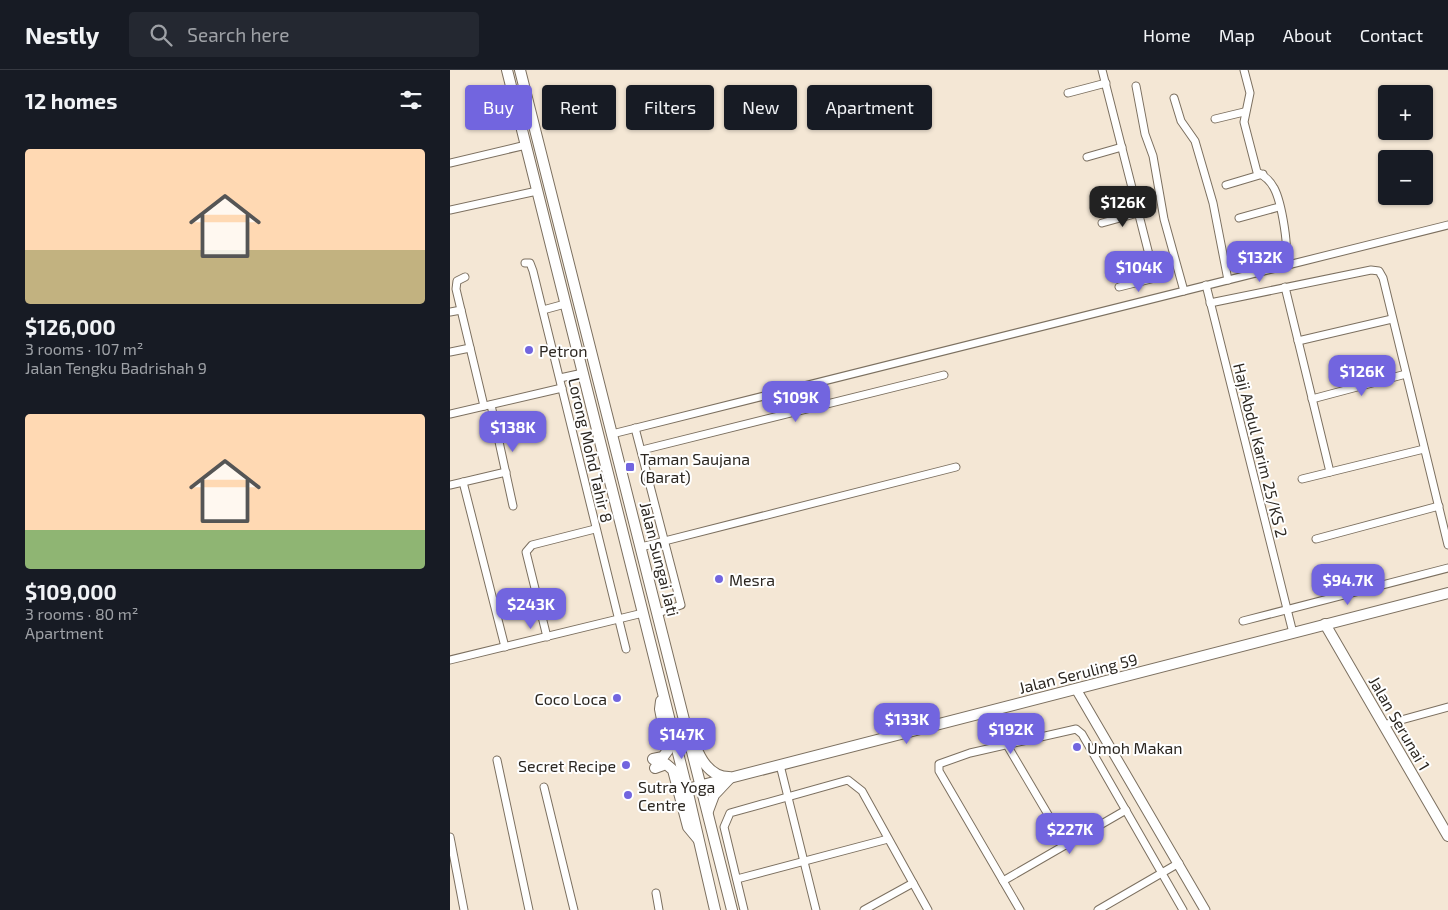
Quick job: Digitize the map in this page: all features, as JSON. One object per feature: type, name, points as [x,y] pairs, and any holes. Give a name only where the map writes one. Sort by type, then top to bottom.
[{"type":"main road","name":"Jalan Sungai Jati","points":[[507,70],[664,695],[715,909]]},
{"type":"main road","name":"Jalan Sungai Jati","points":[[520,70],[702,785],[732,910]]},
{"type":"main road","name":"Jalan Seruling 59","points":[[687,789],[1448,593]]},
{"type":"main road","name":"Jalan Serunai 1","points":[[1325,624],[1448,836]]},
{"type":"main road","points":[[664,695],[660,709],[668,750],[664,757],[654,763],[666,764],[673,770],[688,827],[698,839]]},
{"type":"main road","points":[[687,728],[704,764],[722,777],[731,778]]},
{"type":"main road","points":[[708,812],[714,795],[731,778]]},
{"type":"street","points":[[1102,70],[1155,278],[1119,287]]},
{"type":"street","points":[[1244,70],[1250,94],[1249,103],[1244,112],[1244,122],[1257,172],[1263,174],[1275,190],[1287,248],[1287,259],[1284,265]]},
{"type":"street","points":[[1068,93],[1106,83]]},
{"type":"street","points":[[1136,86],[1145,134],[1153,156],[1164,218],[1184,291]]},
{"type":"street","points":[[1174,98],[1181,121],[1195,141],[1213,203],[1228,280]]},
{"type":"street","points":[[1215,119],[1244,112]]},
{"type":"street","points":[[450,164],[526,145]]},
{"type":"street","points":[[1087,157],[1122,147]]},
{"type":"street","points":[[1226,185],[1263,174]]},
{"type":"street","points":[[450,210],[537,191]]},
{"type":"street","points":[[1239,218],[1279,207]]},
{"type":"street","points":[[1102,223],[1138,213]]},
{"type":"street","points":[[612,434],[1448,225]]},
{"type":"street","name":"Lorong Mohd Tahir 8","points":[[525,262],[530,264],[534,270],[617,620],[626,649]]},
{"type":"street","points":[[1210,303],[1371,270],[1379,271],[1383,278],[1448,544]]},
{"type":"street","points":[[465,277],[457,281],[456,289],[470,348],[506,472],[513,506]]},
{"type":"street","name":"Haji Abdul Karim 25/KS 2","points":[[1206,285],[1293,633]]},
{"type":"street","points":[[1285,287],[1330,472]]},
{"type":"street","points":[[543,310],[565,304]]},
{"type":"street","points":[[450,312],[461,310]]},
{"type":"street","points":[[1298,341],[1392,319]]},
{"type":"street","points":[[450,352],[470,348]]},
{"type":"street","points":[[560,378],[583,373]]},
{"type":"street","points":[[1312,399],[1406,374]]},
{"type":"street","points":[[642,450],[944,375]]},
{"type":"street","points":[[450,414],[562,388]]},
{"type":"street","points":[[635,428],[681,605],[658,613]]},
{"type":"street","points":[[1302,479],[1424,449]]},
{"type":"street","points":[[641,547],[956,468]]},
{"type":"street","points":[[450,485],[506,472]]},
{"type":"street","points":[[463,482],[505,647]]},
{"type":"street","points":[[1316,539],[1438,506]]},
{"type":"street","points":[[547,637],[526,552],[532,545],[596,529]]},
{"type":"street","points":[[1243,622],[1448,568]]},
{"type":"street","points":[[450,660],[643,613]]},
{"type":"street","points":[[1076,689],[1170,868],[1183,910]]},
{"type":"street","points":[[1384,725],[1448,707]]},
{"type":"street","points":[[1020,910],[939,772],[939,764],[943,761],[1064,730],[1080,730],[1126,810],[1205,910]]},
{"type":"street","points":[[1007,745],[1066,845]]},
{"type":"street","points":[[497,760],[529,910]]},
{"type":"street","points":[[780,765],[816,910]]},
{"type":"street","points":[[744,910],[724,827],[725,820],[730,813],[848,780],[862,791],[928,910]]},
{"type":"street","points":[[544,787],[574,910]]},
{"type":"street","points":[[1003,882],[1126,810]]},
{"type":"street","points":[[450,837],[464,910]]},
{"type":"street","points":[[736,879],[888,839]]},
{"type":"street","points":[[1099,910],[1170,868]]},
{"type":"street","points":[[864,910],[913,883]]},
{"type":"street","points":[[656,893],[659,910]]},
{"type":"place","name":"Petron","points":[[529,350]]},
{"type":"place","name":"Taman Saujana (Barat)","points":[[630,467]]},
{"type":"place","name":"Mesra","points":[[719,579]]},
{"type":"place","name":"Coco Loca","points":[[617,698]]},
{"type":"place","name":"Umoh Makan","points":[[1077,747]]},
{"type":"place","name":"Secret Recipe","points":[[626,765]]},
{"type":"place","name":"Sutra Yoga Centre","points":[[628,795]]}]
